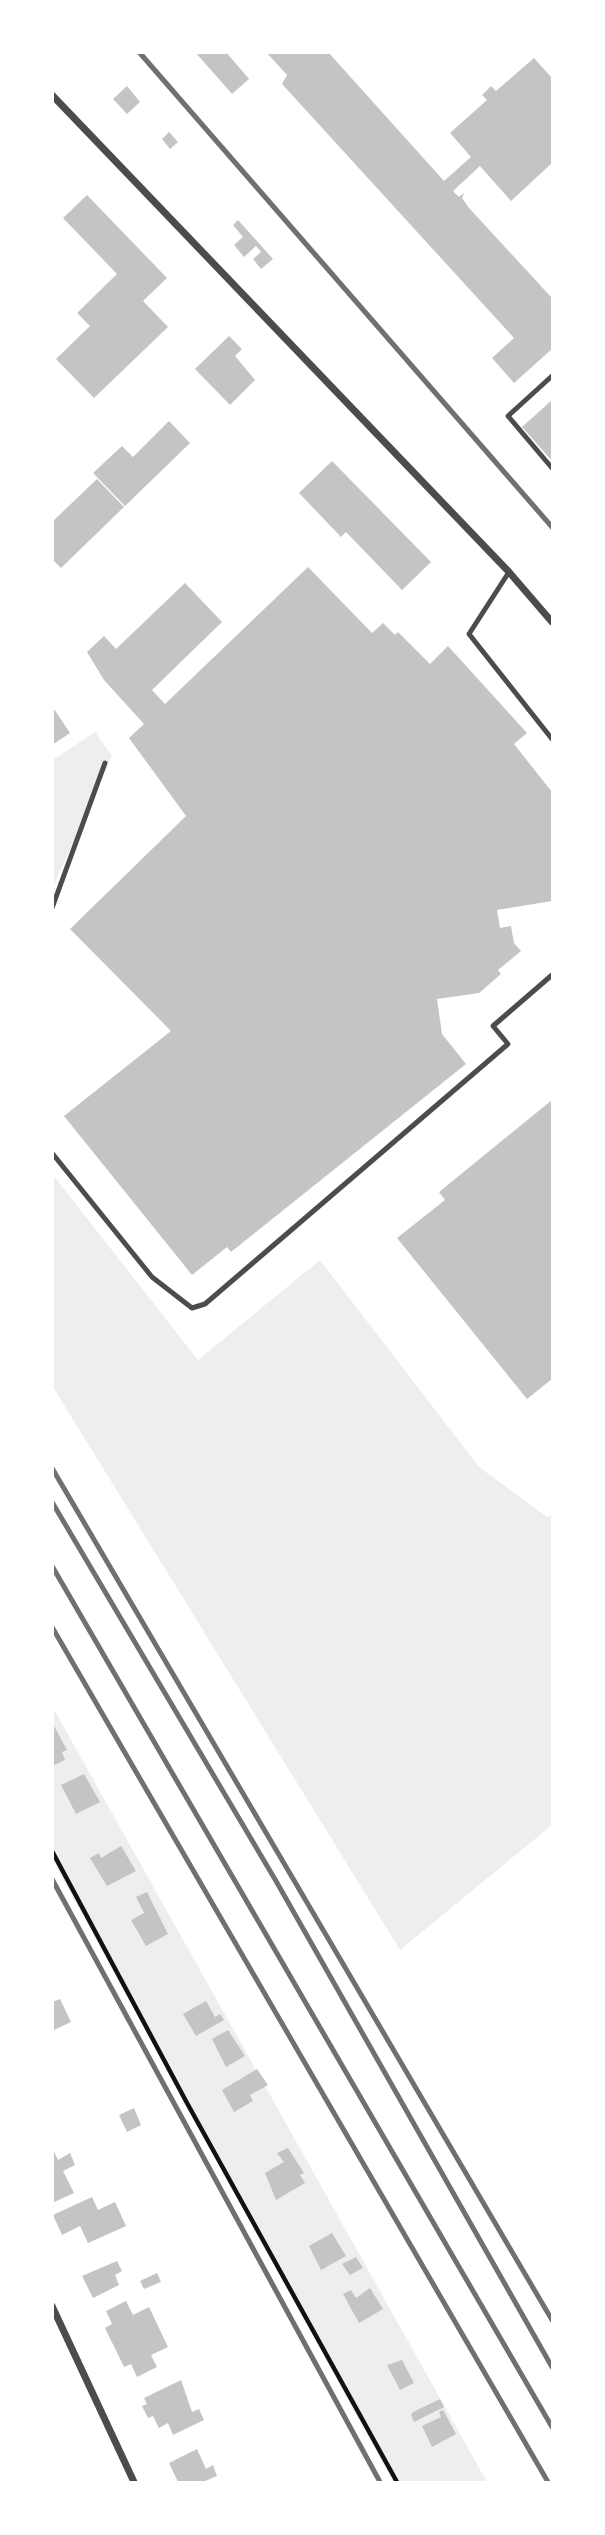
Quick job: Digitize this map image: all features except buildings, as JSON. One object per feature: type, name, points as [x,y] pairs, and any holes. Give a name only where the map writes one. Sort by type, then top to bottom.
[{"type":"street","points":[[52,95],[509,572],[552,622]]},
{"type":"street","points":[[52,2306],[134,2483]]},
{"type":"lane","points":[[552,376],[508,416],[552,468]]},
{"type":"lane","points":[[509,572],[469,635],[552,739]]},
{"type":"lane","points":[[52,908],[105,763]]},
{"type":"lane","points":[[52,1153],[152,1277],[191,1308],[205,1304],[509,1044],[493,1026],[552,975]]},
{"type":"path","points":[[52,1851],[187,2103],[397,2483]]},
{"type":"shaded area","points":[[95,732],[112,756],[53,887],[53,760]]},
{"type":"shaded area","points":[[53,1175],[198,1360],[320,1260],[479,1467],[547,1517],[552,1515],[552,1825],[400,1950],[53,1387]]},
{"type":"shaded area","points":[[52,1706],[487,2482],[393,2482],[53,1861]]},
{"type":"railway","points":[[139,52],[552,527]]},
{"type":"railway","points":[[52,1468],[552,2320]]},
{"type":"railway","points":[[52,1502],[276,1881],[552,2367]]},
{"type":"railway","points":[[52,1566],[552,2427]]},
{"type":"railway","points":[[52,1627],[548,2482]]},
{"type":"railway","points":[[52,1879],[380,2482]]}]
